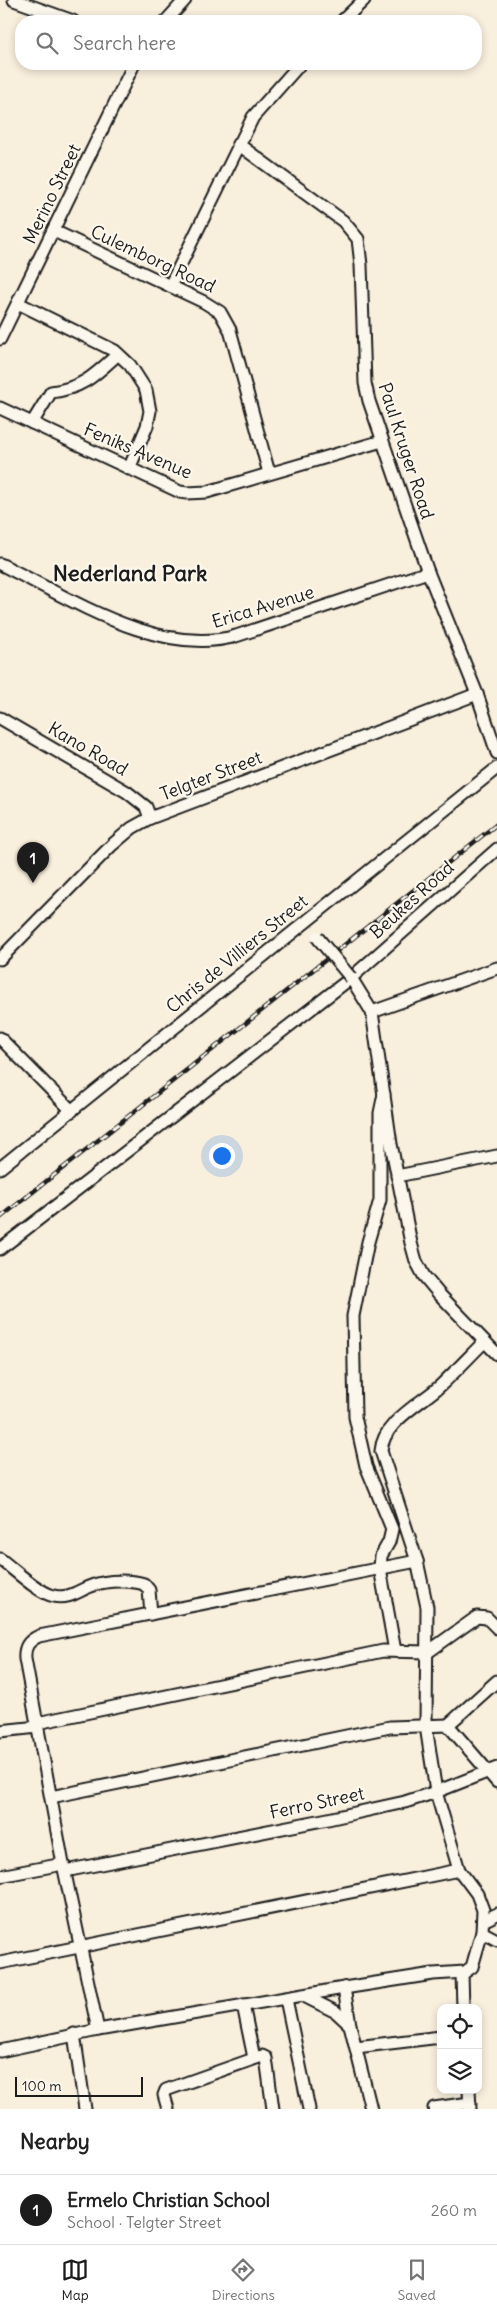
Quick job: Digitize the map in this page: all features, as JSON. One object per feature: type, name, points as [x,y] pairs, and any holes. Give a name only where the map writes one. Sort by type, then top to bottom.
[{"type":"street","points":[[14,0],[56,15]]},
{"type":"street","points":[[171,15],[185,0]]},
{"type":"street","points":[[348,15],[364,0]]},
{"type":"street","name":"Merino Street","points":[[0,339],[54,232],[131,70]]},
{"type":"street","points":[[170,286],[253,116],[295,70]]},
{"type":"street","name":"Paul Kruger Road","points":[[238,144],[342,221],[358,239],[362,265],[365,383],[368,401],[428,572],[477,694],[497,753]]},
{"type":"street","name":"Culemborg Road","points":[[54,232],[214,308],[227,322],[270,473]]},
{"type":"street","points":[[18,303],[118,354],[130,365],[146,390],[150,404],[147,426],[129,469]]},
{"type":"street","points":[[32,423],[51,392],[72,389],[85,383],[118,354]]},
{"type":"street","name":"Feniks Avenue","points":[[0,408],[129,469],[187,493],[207,492],[382,441]]},
{"type":"street","name":"Erica Avenue","points":[[0,564],[130,627],[159,636],[195,642],[208,642],[236,636],[428,572]]},
{"type":"street","name":"Telgter Street","points":[[0,959],[112,846],[132,828],[150,818],[477,694]]},
{"type":"street","name":"Kano Road","points":[[0,718],[127,792],[146,808],[150,818]]},
{"type":"street","name":"Chris de Villiers Street","points":[[0,1168],[497,768]]},
{"type":"street","name":"Beukes Road","points":[[0,1249],[351,978],[497,849]]},
{"type":"street","points":[[304,922],[351,978],[372,1012],[397,1176],[412,1250],[420,1269],[439,1294],[497,1354]]},
{"type":"street","points":[[372,1012],[497,968]]},
{"type":"street","points":[[0,1038],[72,1111]]},
{"type":"street","points":[[384,1094],[380,1113],[380,1200],[368,1242],[353,1316],[355,1418],[366,1466],[392,1529],[389,1542],[381,1556],[380,1568],[395,1651]]},
{"type":"street","points":[[397,1176],[497,1156]]},
{"type":"street","points":[[0,2051],[74,2034],[243,2005],[433,1974],[462,1973],[468,1971],[473,1964],[482,1926],[481,1902],[458,1870],[436,1792],[426,1726],[427,1606],[417,1561],[382,1458],[383,1441],[399,1421],[438,1388],[484,1342]]},
{"type":"street","points":[[0,1560],[43,1591],[55,1596],[69,1596],[97,1584],[141,1583],[148,1588],[150,1614]]},
{"type":"street","points":[[98,2030],[64,1868],[25,1659],[25,1649],[30,1640],[39,1636],[417,1561]]},
{"type":"street","points":[[0,1731],[37,1725],[382,1651],[428,1656],[477,1617],[487,1618],[497,1628]]},
{"type":"street","points":[[51,1797],[390,1727],[448,1725],[497,1681]]},
{"type":"street","points":[[448,1725],[493,1770],[497,1782]]},
{"type":"street","name":"Ferro Street","points":[[0,1876],[64,1868],[328,1819],[436,1792],[493,1770]]},
{"type":"street","points":[[0,1963],[458,1870]]},
{"type":"street","points":[[482,1926],[497,1914]]},
{"type":"street","points":[[482,1926],[497,1940]]},
{"type":"street","points":[[462,1973],[463,2004]]},
{"type":"street","points":[[344,1988],[350,2025],[371,2109]]},
{"type":"street","points":[[304,1996],[336,2012],[350,2025]]},
{"type":"street","points":[[286,1998],[309,2109]]},
{"type":"street","points":[[243,2005],[254,2058]]},
{"type":"street","points":[[74,2034],[85,2109]]},
{"type":"street","points":[[356,2047],[437,2037]]},
{"type":"street","points":[[168,2109],[164,2095],[166,2090],[262,2056],[266,2058],[273,2109]]},
{"type":"street","points":[[434,2108],[470,2106]]},
{"type":"railway","points":[[0,1218],[497,824]]},
{"type":"place","name":"Ermelo Christian School","points":[[33,883]]},
{"type":"district","name":"Nederland Park","points":[[130,573]]}]
